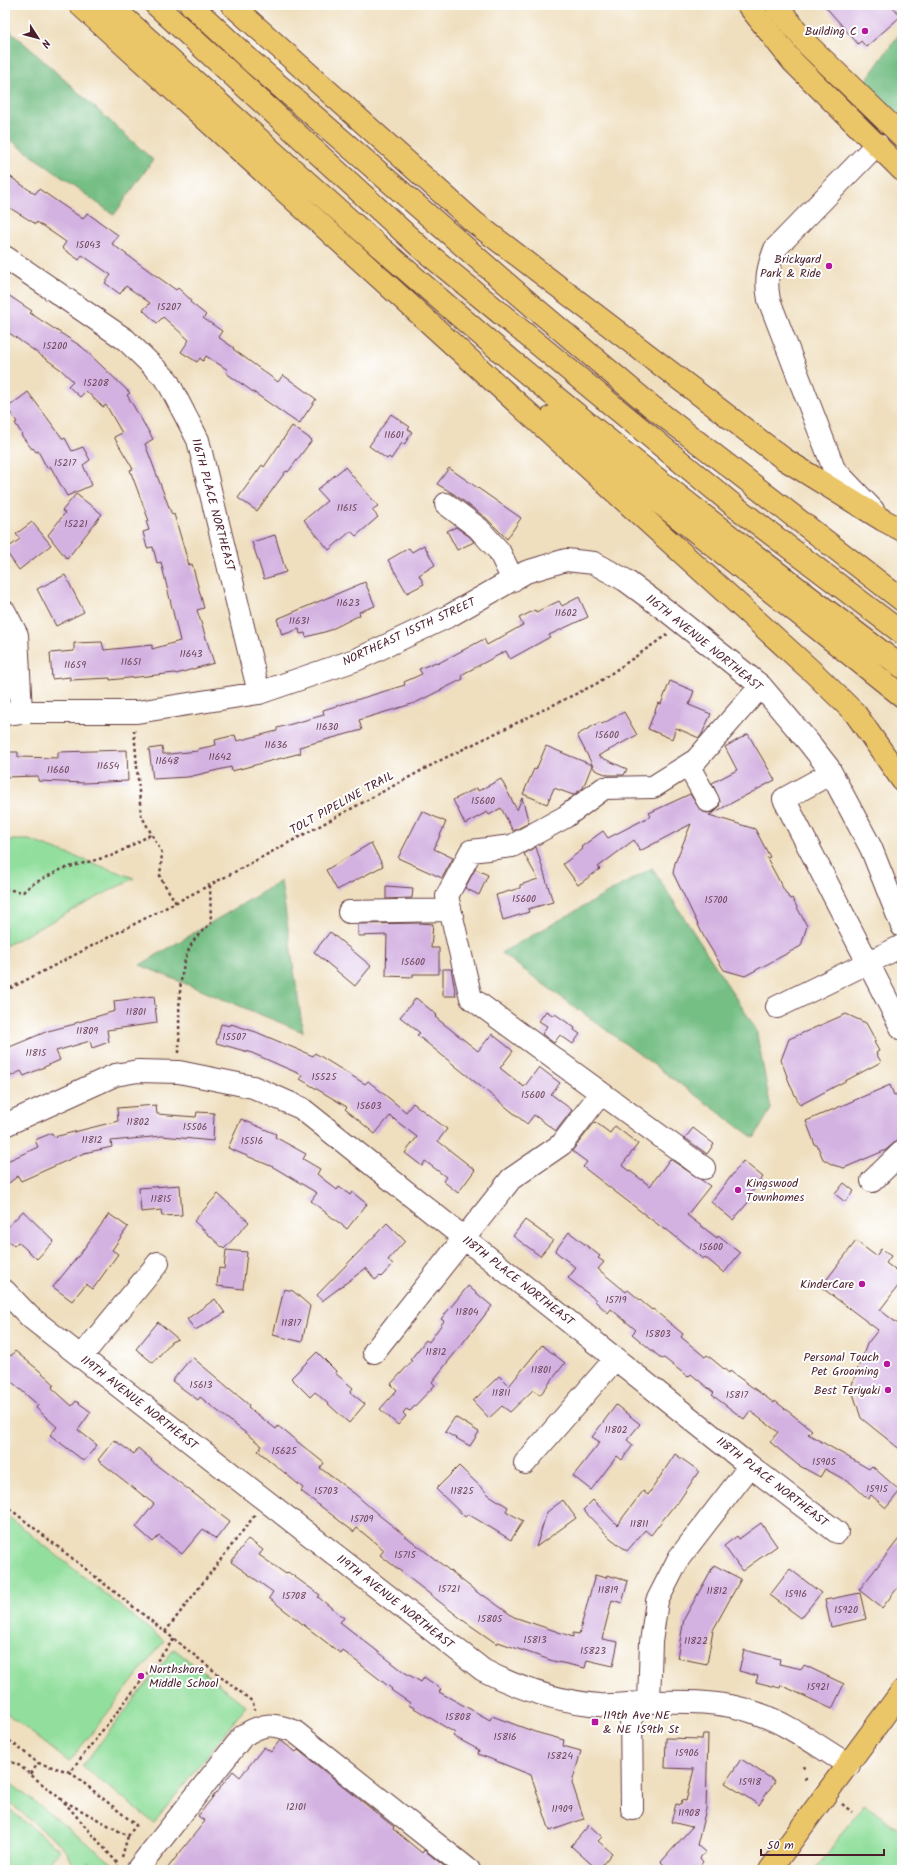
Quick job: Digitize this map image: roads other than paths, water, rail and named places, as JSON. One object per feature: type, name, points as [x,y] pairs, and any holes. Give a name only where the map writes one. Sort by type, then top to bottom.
[{"type":"main road","points":[[80,5],[815,674],[855,713],[902,780]]},
{"type":"main road","points":[[110,5],[352,224],[519,366],[814,601],[902,667]]},
{"type":"main road","points":[[156,5],[421,248],[737,508],[902,633]]},
{"type":"main road","points":[[191,5],[252,62],[529,303],[651,406],[902,600]]},
{"type":"main road","points":[[232,5],[474,222],[784,459],[882,520],[902,530]]},
{"type":"main road","points":[[748,5],[793,62],[878,144],[902,170]]},
{"type":"main road","points":[[776,5],[809,46],[902,136]]},
{"type":"main road","points":[[825,62],[841,90],[873,125],[878,144]]},
{"type":"main road","points":[[878,144],[899,152],[902,155]]},
{"type":"main road","points":[[316,153],[367,162]]},
{"type":"main road","points":[[386,283],[902,696]]},
{"type":"main road","points":[[770,1870],[849,1765],[902,1691]]},
{"type":"street","points":[[878,144],[776,249],[768,268],[766,284],[769,300],[834,468],[882,520]]},
{"type":"street","name":"116TH PLACE NORTHEAST","points":[[5,257],[126,340],[167,380],[198,440],[259,693]]},
{"type":"street","points":[[446,504],[478,528],[499,551],[513,580]]},
{"type":"street","name":"NORTHEAST 155TH STREET","points":[[13,713],[132,712],[259,693],[358,659],[451,615],[526,572],[566,560],[594,563]]},
{"type":"street","name":"116TH AVENUE NORTHEAST","points":[[594,563],[625,580],[761,686],[810,744],[831,773],[871,848],[902,926]]},
{"type":"street","points":[[5,612],[16,635],[13,713]]},
{"type":"street","points":[[704,1168],[470,998],[447,896],[471,851],[512,846],[565,817],[604,788],[653,787],[696,760],[761,686]]},
{"type":"street","points":[[688,765],[708,801]]},
{"type":"street","points":[[831,773],[784,799],[902,1028]]},
{"type":"street","points":[[349,912],[450,910]]},
{"type":"street","points":[[777,1007],[902,946]]},
{"type":"street","name":"118TH PLACE NORTHEAST","points":[[5,1125],[115,1075],[138,1071],[179,1072],[254,1087],[302,1108],[750,1466],[837,1532]]},
{"type":"street","points":[[374,1352],[511,1179],[562,1144],[601,1093]]},
{"type":"street","points":[[872,1181],[902,1152]]},
{"type":"street","points":[[81,1357],[158,1263]]},
{"type":"street","name":"119TH AVENUE NORTHEAST","points":[[5,1291],[30,1317],[265,1502],[483,1670],[504,1681],[548,1696],[599,1705],[688,1702],[720,1705],[756,1713],[779,1723],[849,1765]]},
{"type":"street","points":[[525,1462],[616,1358]]},
{"type":"street","points":[[632,1809],[640,1704],[658,1601],[679,1558],[750,1466]]},
{"type":"street","points":[[128,1868],[243,1736],[256,1728],[270,1724],[294,1731],[469,1870]]},
{"type":"place","name":"Building C","points":[[865,31]]},
{"type":"place","name":"Brickyard Park & Ride","points":[[829,266]]},
{"type":"place","name":"Kingswood Townhomes","points":[[738,1190]]},
{"type":"place","name":"KinderCare","points":[[862,1284]]},
{"type":"place","name":"Personal Touch Pet Grooming","points":[[887,1364]]},
{"type":"place","name":"Best Teriyaki","points":[[888,1390]]},
{"type":"place","name":"Northshore Middle School","points":[[141,1676]]},
{"type":"place","name":"119th Ave NE & NE 159th St","points":[[595,1722]]}]
